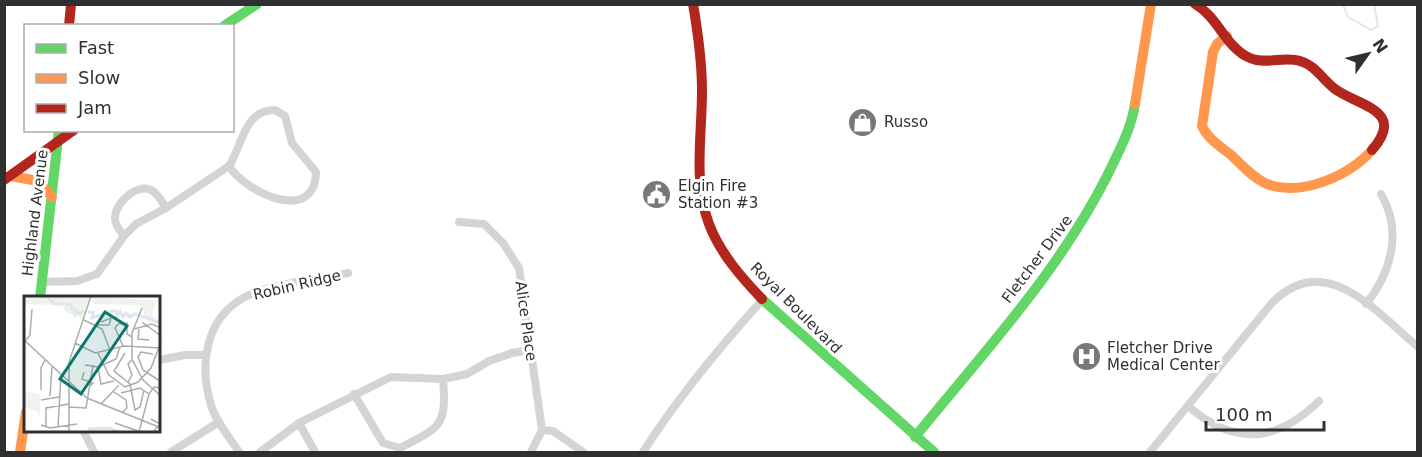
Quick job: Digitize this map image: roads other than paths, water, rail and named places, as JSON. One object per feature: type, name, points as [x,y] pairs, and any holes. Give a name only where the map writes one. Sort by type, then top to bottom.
[{"type":"street","points":[[69,24],[71,4]]},
{"type":"street","points":[[227,24],[257,4]]},
{"type":"street","name":"Royal Boulevard","points":[[693,4],[701,65],[698,169],[703,203],[713,233],[725,254],[763,299],[843,375],[934,453]]},
{"type":"street","name":"Fletcher Drive","points":[[915,437],[1062,255],[1085,219],[1124,143],[1133,117],[1151,4]]},
{"type":"street","points":[[1195,4],[1214,16],[1238,50],[1255,60],[1292,59],[1305,62],[1341,93],[1375,109],[1381,117],[1384,128],[1379,145],[1327,181],[1278,186],[1263,182],[1214,142],[1202,126],[1213,52],[1217,44],[1227,36]]},
{"type":"street","points":[[42,282],[77,281],[97,274],[124,236],[141,220],[166,208],[229,166],[249,121],[261,112],[275,110],[285,116],[290,138],[297,150],[314,168],[315,182],[307,195],[294,200],[276,200],[248,185],[229,166]]},
{"type":"street","points":[[8,178],[58,136]]},
{"type":"street","name":"Highland Avenue","points":[[40,296],[58,136]]},
{"type":"street","points":[[8,178],[38,181],[52,197]]},
{"type":"street","points":[[124,236],[115,220],[115,210],[120,202],[135,191],[144,188],[152,190],[166,208]]},
{"type":"street","points":[[1366,304],[1381,284],[1392,247],[1389,209],[1381,194]]},
{"type":"street","name":"Alice Place","points":[[459,222],[484,224],[503,243],[519,268],[542,430]]},
{"type":"street","name":"Robin Ridge","points":[[239,453],[211,406],[205,355],[217,322],[231,306],[246,297],[273,288],[348,273]]},
{"type":"street","points":[[1150,453],[1270,304],[1286,289],[1303,282],[1324,281],[1337,284],[1366,304],[1418,347]]},
{"type":"street","points":[[642,453],[687,388],[763,299]]},
{"type":"street","points":[[260,453],[299,423],[391,377],[443,379],[467,374],[489,361],[512,353],[530,350]]},
{"type":"street","points":[[160,360],[185,355],[205,355]]},
{"type":"street","points":[[354,394],[383,443],[400,448],[435,428],[442,421],[446,410],[443,379]]},
{"type":"street","points":[[1188,406],[1218,427],[1249,435],[1270,433],[1292,424],[1319,401]]},
{"type":"street","points":[[171,453],[219,422]]},
{"type":"street","points":[[299,423],[315,453]]},
{"type":"street","points":[[20,453],[24,426]]},
{"type":"street","points":[[531,453],[542,430],[561,435],[583,453]]},
{"type":"street","points":[[84,433],[94,453]]},
{"type":"waterway","points":[[1343,4],[1348,17],[1371,30],[1378,26],[1374,4]]},
{"type":"place","name":"Russo","points":[[863,122]]},
{"type":"place","name":"Elgin Fire Station #3","points":[[657,195]]},
{"type":"place","name":"Fletcher Drive Medical Center","points":[[1086,357]]}]
